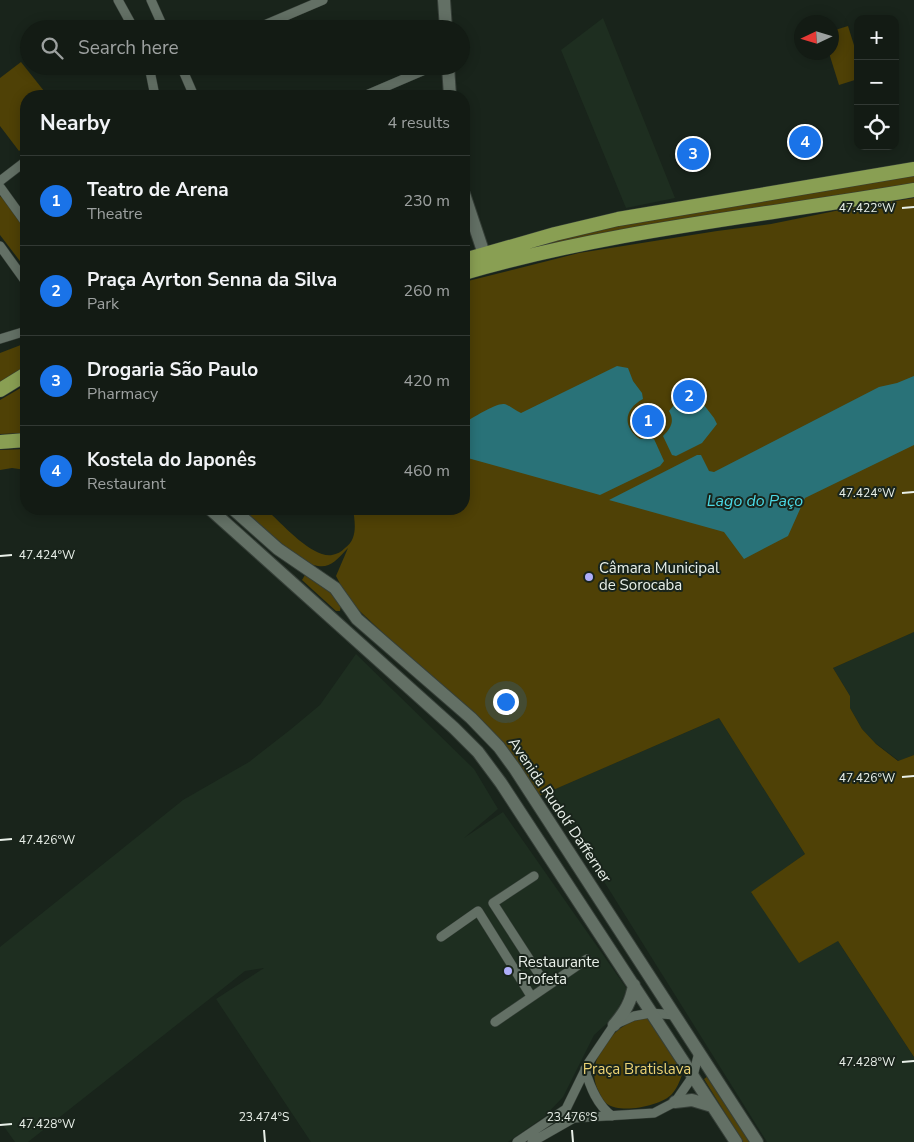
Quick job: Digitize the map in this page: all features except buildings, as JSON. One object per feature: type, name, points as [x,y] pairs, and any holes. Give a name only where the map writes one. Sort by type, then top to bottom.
[{"type":"main road","points":[[436,0],[437,20]]},
{"type":"main road","points":[[444,0],[445,20]]},
{"type":"main road","points":[[441,75],[442,90]]},
{"type":"main road","points":[[449,75],[450,90]]},
{"type":"main road","points":[[475,256],[618,219],[914,169]]},
{"type":"main road","points":[[470,271],[531,255],[625,235],[914,190]]},
{"type":"main road","points":[[470,228],[475,256]]},
{"type":"main road","points":[[470,240],[475,256]]},
{"type":"main road","points":[[0,390],[20,378]]},
{"type":"main road","points":[[0,442],[20,440]]},
{"type":"main road","points":[[217,515],[454,728],[478,752],[501,783],[736,1142]]},
{"type":"main road","name":"Avenida Rudolf Dafferner","points":[[240,515],[278,549],[335,588],[357,619],[471,718],[499,747],[757,1142]]},
{"type":"main road","points":[[294,584],[302,572],[313,572]]},
{"type":"main road","points":[[331,617],[340,618],[346,615],[348,611],[344,600]]},
{"type":"main road","points":[[614,1025],[626,1012],[632,999],[634,985]]},
{"type":"main road","points":[[675,1102],[692,1100],[712,1106]]},
{"type":"street","points":[[118,0],[129,20]]},
{"type":"street","points":[[151,0],[160,20]]},
{"type":"street","points":[[276,20],[323,0]]},
{"type":"street","points":[[151,75],[154,90]]},
{"type":"street","points":[[185,75],[191,90]]},
{"type":"street","points":[[378,90],[413,75]]},
{"type":"street","points":[[0,181],[20,166]]},
{"type":"street","points":[[0,187],[20,215]]},
{"type":"street","points":[[0,246],[20,274]]},
{"type":"street","points":[[0,339],[20,333]]},
{"type":"street","points":[[534,876],[493,903],[546,986]]},
{"type":"street","points":[[441,937],[478,911],[531,996]]},
{"type":"street","points":[[495,1022],[587,958]]},
{"type":"street","points":[[518,1142],[566,1109],[585,1069],[614,1025],[634,1016],[651,1012],[674,1015]]},
{"type":"street","points":[[532,1142],[574,1118],[654,1113],[675,1102],[693,1076],[700,1052]]},
{"type":"street","points":[[585,1069],[596,1098],[612,1116]]},
{"type":"shaded area","points":[[603,18],[675,198],[626,208],[561,50]]},
{"type":"shaded area","points":[[914,632],[914,755],[899,761],[874,742],[862,729],[850,708],[850,696],[833,668]]},
{"type":"shaded area","points":[[356,654],[474,769],[498,809],[464,838],[503,812],[627,989],[614,1017],[594,1035],[563,1097],[544,1117],[508,1142],[311,1142],[216,999],[264,968],[245,971],[28,1142],[15,1142],[0,1121],[0,947],[183,800],[249,762],[290,730],[320,705]]},
{"type":"shaded area","points":[[719,718],[805,854],[751,893],[838,941],[914,1057],[914,1142],[767,1142],[548,792]]},
{"type":"green space","points":[[848,26],[854,45],[854,80],[839,85],[831,60],[839,60],[839,29]]},
{"type":"green space","points":[[20,63],[20,75],[31,75],[43,90],[20,90],[19,151],[0,126],[0,78]]},
{"type":"green space","points":[[914,174],[914,184],[488,261],[483,257],[609,226]]},
{"type":"green space","points":[[0,196],[20,222],[20,261],[0,235]]},
{"type":"green space","points":[[914,198],[914,632],[833,668],[850,696],[850,708],[862,729],[876,744],[898,761],[914,755],[914,1057],[838,941],[799,963],[751,892],[805,854],[719,718],[537,797],[480,724],[349,601],[336,576],[348,548],[338,559],[328,565],[318,566],[311,564],[303,561],[247,515],[272,515],[308,547],[324,555],[332,555],[342,551],[352,540],[355,530],[354,515],[470,515],[470,280],[579,253],[771,224],[845,209]]},
{"type":"green space","points":[[20,345],[20,372],[0,384],[0,353]]},
{"type":"green space","points":[[20,388],[20,433],[0,434],[0,400]]},
{"type":"green space","points":[[20,449],[20,469],[0,470],[0,450]]},
{"type":"green space","points":[[305,575],[329,588],[341,605],[340,611],[336,611],[302,580]]},
{"type":"green space","name":"Praça Bratislava","points":[[649,1017],[684,1069],[680,1079],[672,1094],[659,1102],[641,1107],[613,1107],[605,1102],[597,1088],[595,1070],[600,1052],[619,1029],[632,1022]]},
{"type":"green space","points":[[708,1076],[752,1142],[743,1142],[704,1079]]},
{"type":"water","points":[[617,366],[628,368],[633,381],[642,393],[643,399],[629,413],[628,424],[634,434],[640,439],[654,439],[664,461],[660,466],[600,495],[470,459],[470,419],[500,404],[504,404],[521,413]]},
{"type":"water","name":"Lago do Paço","points":[[914,376],[914,445],[805,498],[788,536],[744,559],[724,532],[609,500],[697,455],[701,455],[709,471],[714,472],[879,387],[897,383]]},
{"type":"water","points":[[674,405],[681,411],[704,405],[717,424],[702,443],[676,456],[672,455],[663,436],[671,424],[672,418],[669,411]]},
{"type":"place","name":"Kostela do Japonês","points":[[805,142]]},
{"type":"place","name":"Drogaria São Paulo","points":[[693,154]]},
{"type":"place","name":"Praça Ayrton Senna da Silva","points":[[689,396]]},
{"type":"place","name":"Teatro de Arena","points":[[648,421]]},
{"type":"place","name":"Câmara Municipal de Sorocaba","points":[[589,577]]},
{"type":"place","name":"Restaurante Profeta","points":[[508,971]]}]
